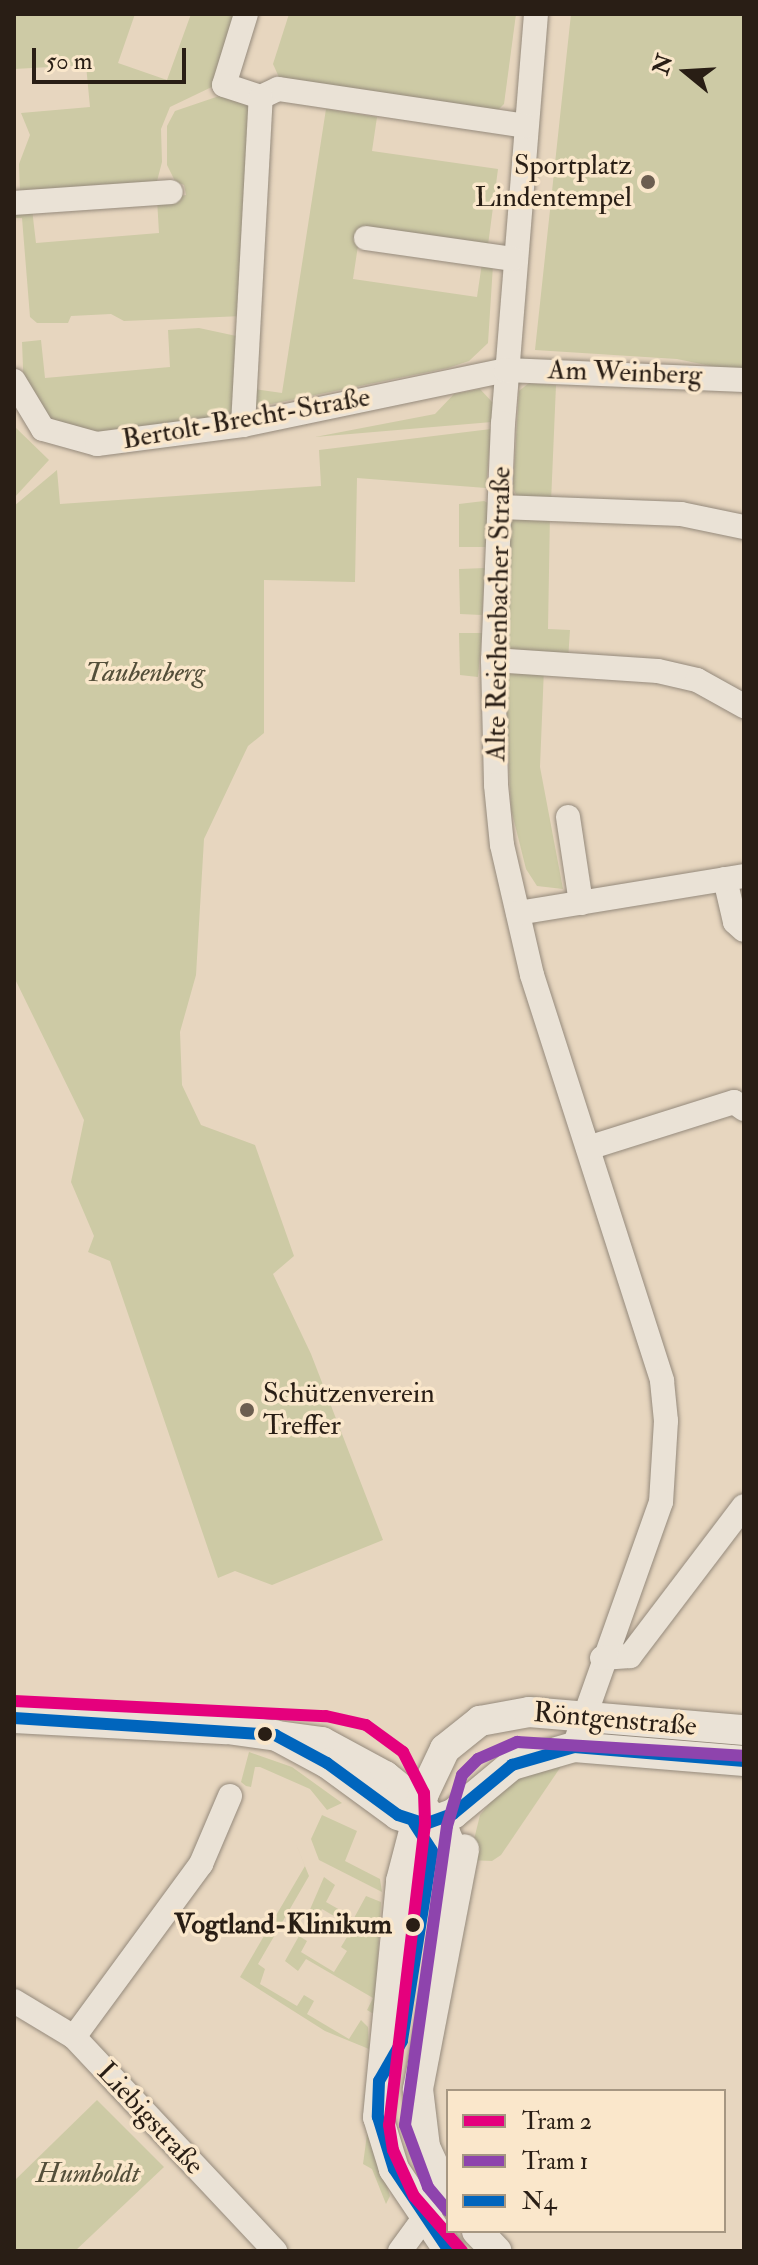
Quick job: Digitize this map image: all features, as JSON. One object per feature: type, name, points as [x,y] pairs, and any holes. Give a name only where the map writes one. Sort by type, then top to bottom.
[{"type":"street","points":[[246,14],[224,85],[261,97],[278,89],[525,126]]},
{"type":"street","name":"Alte Reichenbacher Straße","points":[[536,14],[506,370],[493,660],[496,785],[532,975],[662,1381],[666,1421],[661,1502],[637,1580],[602,1658],[582,1714],[574,1747]]},
{"type":"street","points":[[243,425],[261,97]]},
{"type":"street","points":[[14,203],[171,192]]},
{"type":"street","points":[[366,238],[513,259]]},
{"type":"street","name":"Bertolt-Brecht-Straße","points":[[14,381],[43,429],[85,442],[243,425],[506,370]]},
{"type":"street","name":"Am Weinberg","points":[[506,370],[744,380]]},
{"type":"street","points":[[500,507],[681,514],[744,527]]},
{"type":"street","points":[[493,660],[658,671],[697,680],[744,706]]},
{"type":"street","points":[[568,817],[581,903]]},
{"type":"street","points":[[518,913],[735,878],[735,922],[744,930]]},
{"type":"street","points":[[588,1148],[734,1102],[744,1109]]},
{"type":"street","points":[[602,1658],[630,1656],[744,1506]]},
{"type":"street","name":"Röntgenstraße","points":[[401,1881],[445,1749],[480,1721],[496,1716],[582,1714],[744,1730]]},
{"type":"street","points":[[14,1718],[227,1729],[275,1735],[327,1763],[378,1785],[424,1816],[460,1866]]},
{"type":"street","name":"Röntgenstraße","points":[[424,1816],[480,1794],[512,1765],[574,1747],[744,1761]]},
{"type":"street","points":[[378,1785],[445,1749]]},
{"type":"street","points":[[378,1785],[401,1881],[378,2117],[383,2145],[424,2219],[449,2251]]},
{"type":"street","points":[[400,2251],[446,2194],[425,2147],[418,2089],[460,1866],[480,1794]]},
{"type":"street","points":[[74,2037],[201,1864],[230,1796]]},
{"type":"street","name":"Liebigstraße","points":[[14,2001],[74,2037],[275,2251]]},
{"type":"street","points":[[479,2233],[496,2251]]},
{"type":"green space","points":[[14,14],[135,14],[118,63],[167,80],[191,14],[241,14],[218,84],[170,107],[161,129],[162,162],[156,185],[114,192],[105,184],[20,192],[19,164],[30,135],[21,113],[90,107],[86,65],[14,69]]},
{"type":"green space","points":[[289,14],[516,14],[504,104],[494,114],[282,84],[273,64]]},
{"type":"green space","name":"Sportplatz Lindentempel","points":[[571,14],[744,14],[744,373],[677,359],[535,350]]},
{"type":"green space","points":[[228,93],[241,95],[253,110],[243,316],[124,321],[111,314],[71,316],[68,323],[37,323],[30,317],[22,218],[14,218],[14,211],[32,209],[36,243],[159,233],[157,199],[186,195],[184,185],[175,181],[167,165],[167,126],[175,111]]},
{"type":"green space","points":[[326,109],[377,117],[372,151],[498,169],[487,253],[360,232],[353,279],[477,297],[482,263],[493,265],[488,343],[469,361],[448,368],[251,408],[247,388],[282,393]]},
{"type":"green space","points":[[199,328],[241,337],[234,416],[98,436],[48,422],[24,393],[22,342],[41,340],[45,378],[170,367],[168,330]]},
{"type":"green space","points":[[529,383],[556,385],[551,502],[518,499],[513,488],[519,391]]},
{"type":"green space","points":[[480,389],[493,403],[492,422],[315,437],[435,414],[454,394]]},
{"type":"green space","points":[[14,426],[49,460],[14,498]]},
{"type":"green space","name":"Taubenberg","points":[[491,429],[486,488],[357,478],[355,582],[264,580],[264,733],[248,746],[204,839],[196,975],[180,1032],[182,1085],[201,1125],[255,1145],[294,1256],[273,1274],[311,1354],[383,1540],[272,1585],[235,1571],[218,1578],[110,1261],[88,1252],[94,1236],[71,1182],[84,1120],[14,977],[14,506],[57,470],[60,504],[321,486],[319,450]]},
{"type":"green space","points":[[488,503],[486,547],[459,547],[459,504]]},
{"type":"green space","points":[[550,513],[548,629],[570,630],[568,660],[511,653],[506,647],[509,525],[516,515]]},
{"type":"green space","points":[[485,568],[482,615],[460,614],[459,569]]},
{"type":"green space","points":[[459,633],[482,633],[478,677],[460,675]]},
{"type":"green space","points":[[510,668],[544,668],[540,767],[563,889],[537,886],[526,869],[511,809],[505,676]]},
{"type":"green space","points":[[249,1752],[292,1767],[342,1803],[327,1810],[310,1789],[260,1767],[255,1767],[251,1787],[246,1786],[241,1782]]},
{"type":"green space","points":[[566,1759],[501,1855],[492,1861],[469,1860],[480,1815],[508,1781]]},
{"type":"green space","points":[[322,1815],[357,1831],[345,1861],[380,1879],[382,1892],[319,1860],[311,1839]]},
{"type":"green space","points":[[305,1866],[309,1876],[258,1964],[265,1969],[260,1984],[297,2006],[304,1995],[314,2001],[307,2014],[349,2039],[361,2020],[368,2027],[369,2049],[325,2031],[240,1977]]},
{"type":"green space","points":[[324,1877],[335,1885],[326,1902],[354,1918],[366,1896],[381,1902],[375,2012],[367,2010],[373,1998],[306,1959],[298,1971],[285,1961],[299,1936],[307,1941],[301,1952],[334,1972],[347,1951],[341,1947],[353,1927],[322,1909],[315,1922],[308,1914]]},
{"type":"green space","name":"Humboldt","points":[[97,2100],[164,2167],[75,2251],[14,2251],[14,2181]]},
{"type":"green space","points":[[368,2127],[390,2196],[386,2204],[372,2169],[363,2164]]},
{"type":"tram line","name":"2","points":[[14,1701],[326,1716],[366,1725],[403,1752],[424,1793],[425,1824],[389,2125],[393,2150],[414,2196],[446,2233]]},
{"type":"tram line","name":"1","points":[[446,2209],[428,2187],[405,2125],[447,1826],[462,1775],[478,1759],[517,1742],[743,1756]]},
{"type":"tram line","name":"2","points":[[446,2233],[462,2251]]},
{"type":"transit line","name":"N4","points":[[14,1718],[275,1735],[327,1763],[398,1815],[425,1824],[453,1814],[512,1765],[574,1747],[744,1761]]},
{"type":"transit line","name":"N4","points":[[414,1823],[432,1851],[402,2041],[379,2081],[378,2117],[394,2169],[449,2251]]},
{"type":"place","name":"Sportplatz Lindentempel","points":[[648,182]]},
{"type":"place","name":"Schützenverein Treffer","points":[[247,1410]]},
{"type":"place","name":"Vogtland-Klinikum","points":[[413,1925]]}]
